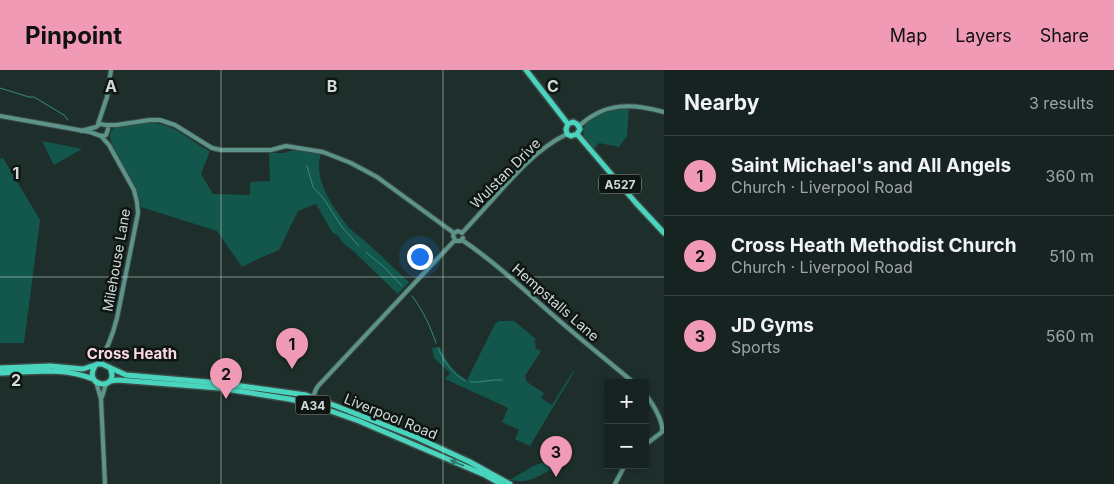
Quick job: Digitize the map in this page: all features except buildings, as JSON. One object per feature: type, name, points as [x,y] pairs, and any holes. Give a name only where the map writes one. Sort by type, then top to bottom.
[{"type":"highway","points":[[526,70],[568,124]]},
{"type":"highway","points":[[573,122],[579,126],[580,129],[577,134],[571,136],[568,134],[566,129],[568,124],[573,122]]},
{"type":"highway","name":"A527","points":[[577,134],[664,233]]},
{"type":"highway","points":[[94,380],[92,371],[96,365]]},
{"type":"highway","points":[[0,368],[50,366],[83,369],[96,365],[108,367],[112,376],[109,382],[102,384],[80,374],[66,372],[0,372]]},
{"type":"highway","name":"Liverpool Road","points":[[108,367],[126,375],[228,384],[295,393],[485,475],[501,484]]},
{"type":"highway","name":"Liverpool Road","points":[[109,382],[118,380],[219,388],[311,401],[390,426],[435,445],[509,483]]},
{"type":"highway","points":[[430,452],[435,445]]},
{"type":"street","name":"Milehouse Lane","points":[[97,126],[109,88],[111,70]]},
{"type":"street","points":[[579,126],[590,116],[615,107],[634,105],[664,112]]},
{"type":"street","name":"Milehouse Lane","points":[[103,110],[109,145]]},
{"type":"street","points":[[0,116],[104,136],[106,128]]},
{"type":"street","points":[[81,131],[97,126],[106,128],[116,125],[160,120],[169,122],[212,148],[221,150],[271,150],[286,146],[323,152],[351,163],[377,177],[454,233],[458,231],[462,233],[462,240],[458,242],[455,240]]},
{"type":"street","points":[[97,126],[95,130],[99,135]]},
{"type":"street","name":"Wulstan Drive","points":[[462,233],[530,160],[568,134]]},
{"type":"street","name":"Milehouse Lane","points":[[96,365],[104,355],[120,307],[138,213],[134,190],[109,145],[99,135]]},
{"type":"street","points":[[454,233],[455,240]]},
{"type":"street","points":[[311,401],[316,388],[455,240]]},
{"type":"street","name":"Hempstalls Lane","points":[[462,240],[499,267],[629,379]]},
{"type":"street","points":[[104,355],[108,367]]},
{"type":"street","points":[[94,380],[101,399]]},
{"type":"street","points":[[105,484],[101,399],[103,391],[109,382]]},
{"type":"street","points":[[649,399],[663,425],[662,432],[649,442]]},
{"type":"street","points":[[615,484],[622,469]]},
{"type":"green space","points":[[629,108],[627,136],[619,147],[599,143],[594,149],[584,136],[584,129],[587,123],[607,112]]},
{"type":"green space","points":[[147,122],[158,123],[174,129],[210,151],[201,174],[213,194],[250,195],[250,182],[270,181],[269,153],[283,153],[294,150],[321,153],[319,172],[329,200],[350,229],[409,282],[398,294],[332,232],[316,204],[298,211],[279,250],[242,267],[217,231],[141,207],[138,194],[110,140],[110,134],[111,130],[116,127]]},
{"type":"green space","points":[[42,141],[82,149],[54,165]]},
{"type":"green space","points":[[3,158],[40,220],[24,343],[0,343],[0,159]]},
{"type":"green space","points":[[499,321],[514,321],[536,339],[534,342],[536,344],[535,348],[541,351],[525,376],[527,382],[544,393],[541,398],[552,405],[574,372],[530,446],[515,439],[519,430],[502,422],[508,408],[445,379],[450,373],[434,358],[432,348],[440,347],[451,366],[467,380],[495,324]]},
{"type":"green space","points":[[550,460],[553,468],[533,479],[522,481],[510,480],[533,466]]},
{"type":"waterway","points":[[0,88],[34,97],[64,115],[68,120]]},
{"type":"waterway","points":[[307,166],[313,187],[324,199],[342,227],[359,246]]},
{"type":"waterway","points":[[366,252],[402,286]]},
{"type":"waterway","points":[[412,296],[426,318],[436,343]]},
{"type":"waterway","points":[[438,348],[449,367],[465,381]]},
{"type":"waterway","points":[[470,382],[502,380]]},
{"type":"place","name":"Saint Michael's and All Angels","points":[[292,369]]},
{"type":"place","name":"Cross Heath Methodist Church","points":[[226,399]]},
{"type":"place","name":"JD Gyms","points":[[556,477]]},
{"type":"district","name":"Cross Heath","points":[[132,353]]}]
